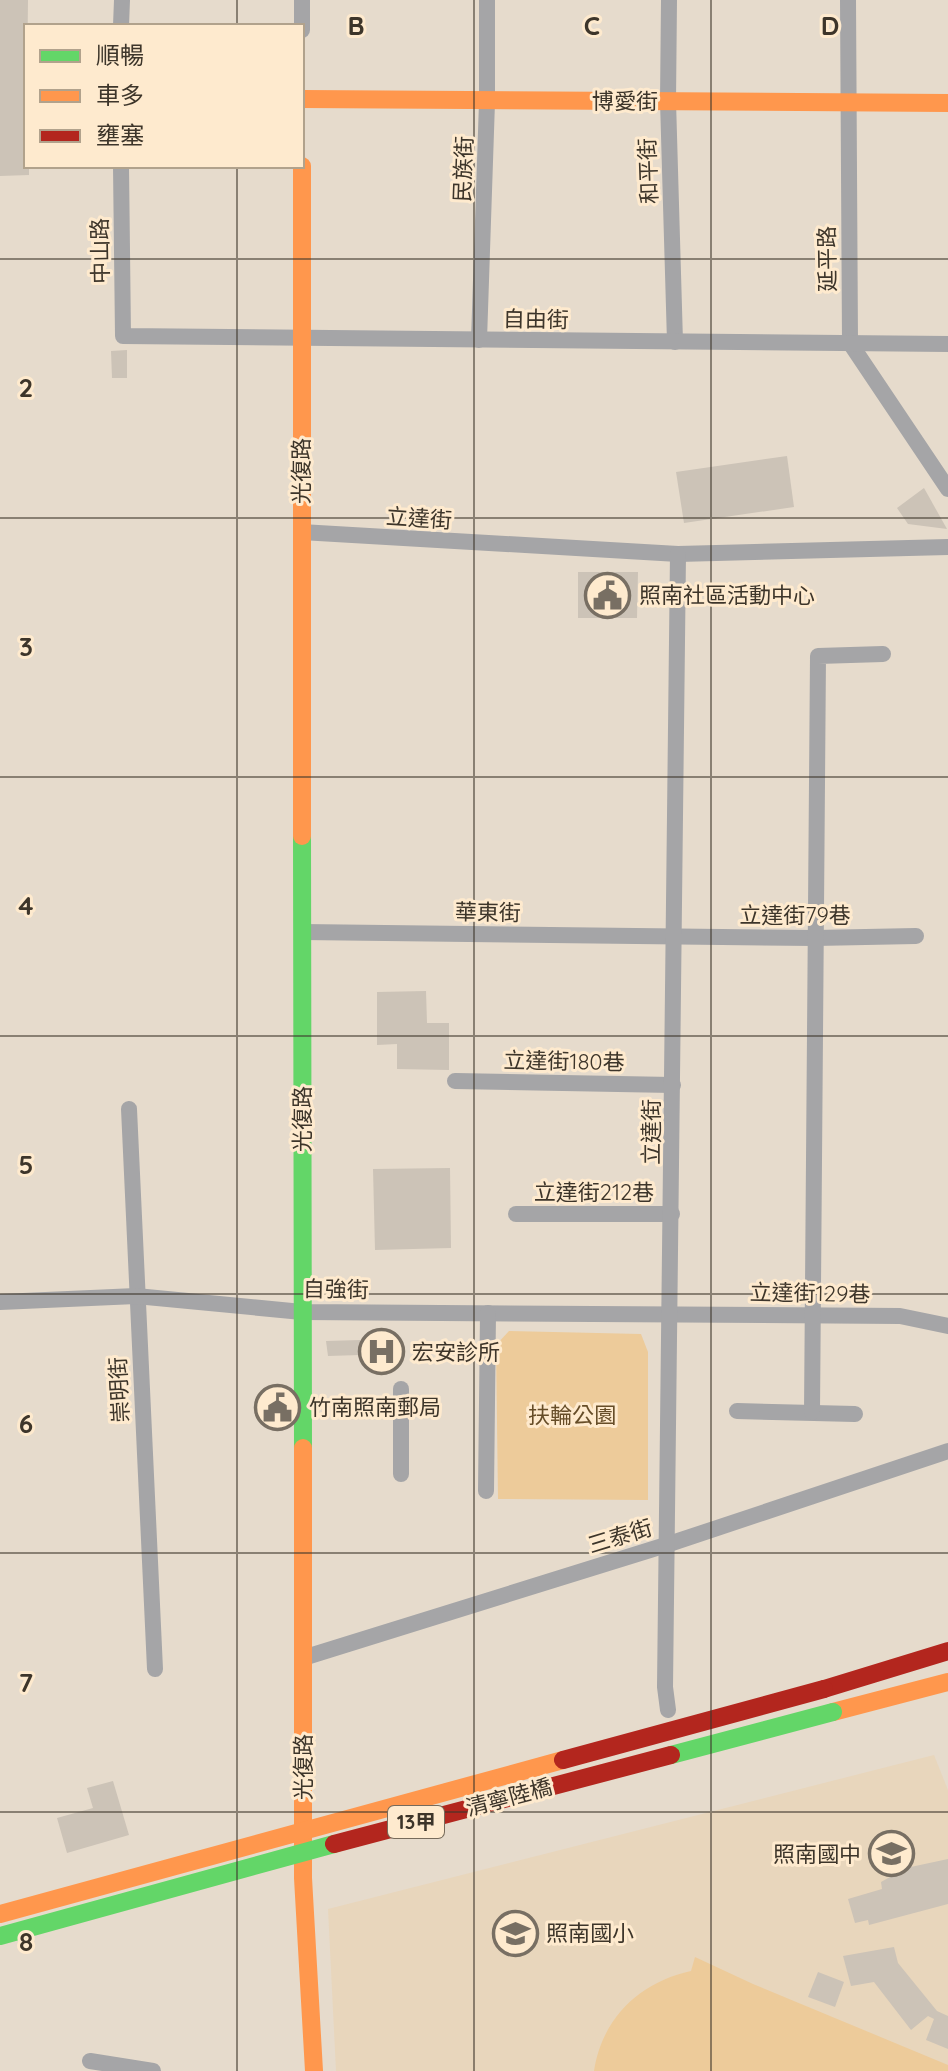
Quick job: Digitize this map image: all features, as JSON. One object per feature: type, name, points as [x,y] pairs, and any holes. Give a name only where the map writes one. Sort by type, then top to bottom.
[{"type":"street","points":[[121,24],[122,0]]},
{"type":"street","points":[[302,0],[302,24]]},
{"type":"street","name":"民族街","points":[[479,340],[487,0]]},
{"type":"street","name":"和平街","points":[[669,0],[668,101],[675,342]]},
{"type":"street","name":"延平路","points":[[848,0],[850,343]]},
{"type":"street","name":"博愛街","points":[[304,99],[948,103]]},
{"type":"street","name":"中山路","points":[[121,168],[123,336]]},
{"type":"street","name":"光復路","points":[[302,168],[303,1878],[314,2071]]},
{"type":"street","name":"自由街","points":[[123,336],[948,344]]},
{"type":"street","points":[[850,343],[948,489]]},
{"type":"street","name":"立達街","points":[[301,532],[678,554],[948,547]]},
{"type":"street","name":"立達街","points":[[668,1710],[665,1687],[666,1545],[678,554]]},
{"type":"street","points":[[812,1412],[818,656],[883,654]]},
{"type":"street","name":"華東街","points":[[302,932],[675,937]]},
{"type":"street","name":"立達街79巷","points":[[675,937],[916,936]]},
{"type":"street","name":"立達街180巷","points":[[455,1081],[673,1085]]},
{"type":"street","name":"崇明街","points":[[129,1109],[155,1669]]},
{"type":"street","name":"立達街212巷","points":[[516,1214],[672,1214]]},
{"type":"street","name":"自強街","points":[[0,1302],[136,1296],[302,1312],[671,1313]]},
{"type":"street","points":[[486,1491],[488,1313]]},
{"type":"street","name":"立達街129巷","points":[[671,1313],[900,1316],[948,1326]]},
{"type":"street","points":[[401,1389],[401,1474]]},
{"type":"street","points":[[737,1411],[855,1414]]},
{"type":"street","name":"三泰街","points":[[303,1658],[666,1545],[948,1451]]},
{"type":"street","name":"清寧陸橋","points":[[0,1914],[824,1689],[948,1651]]},
{"type":"street","name":"清寧陸橋","points":[[0,1936],[258,1864],[948,1682]]},
{"type":"street","points":[[90,2061],[153,2071]]},
{"type":"shaded area","points":[[934,1755],[948,1790],[948,2071],[336,2071],[328,1909]]},
{"type":"green space","name":"扶輪公園","points":[[509,1331],[641,1334],[648,1352],[648,1500],[498,1499],[496,1345]]},
{"type":"green space","points":[[695,1957],[948,2065],[948,2071],[594,2071],[605,2035],[626,2005],[655,1984],[691,1971]]},
{"type":"building","points":[[0,0],[28,0],[28,24],[24,24],[24,168],[29,168],[29,175],[0,176]]},
{"type":"building","points":[[127,350],[127,378],[112,378],[111,351]]},
{"type":"building","points":[[787,456],[794,507],[684,523],[676,472]]},
{"type":"building","points":[[924,488],[947,529],[908,524],[897,508]]},
{"type":"building","name":"照南社區活動中心","points":[[578,572],[638,572],[637,618],[578,618]]},
{"type":"building","points":[[426,991],[427,1023],[449,1023],[449,1070],[397,1069],[397,1044],[377,1045],[377,992]]},
{"type":"building","points":[[450,1168],[451,1248],[375,1250],[373,1169]]},
{"type":"building","points":[[360,1340],[360,1355],[328,1356],[326,1341]]},
{"type":"building","name":"宏安診所","points":[[385,1343],[387,1361],[377,1362],[375,1344]]},
{"type":"building","points":[[113,1781],[129,1835],[67,1853],[57,1818],[93,1808],[87,1788]]},
{"type":"building","points":[[948,1859],[948,1904],[869,1925],[868,1920],[855,1923],[848,1899],[882,1889],[881,1882],[906,1868]]},
{"type":"building","points":[[894,1947],[898,1963],[937,2011],[948,2016],[948,2049],[926,2040],[934,2019],[928,2016],[911,2030],[874,1982],[851,1986],[843,1956]]},
{"type":"building","points":[[818,1972],[844,1982],[835,2007],[808,1997]]},
{"type":"traffic: fast","points":[[302,836],[303,1448]]},
{"type":"traffic: fast","points":[[671,1755],[833,1712]]},
{"type":"traffic: fast","points":[[0,1936],[334,1844]]},
{"type":"traffic: slow","points":[[304,99],[948,103]]},
{"type":"traffic: slow","points":[[302,168],[302,836]]},
{"type":"traffic: slow","points":[[303,1448],[303,1878],[314,2071]]},
{"type":"traffic: slow","points":[[833,1712],[948,1682]]},
{"type":"traffic: slow","points":[[0,1914],[563,1760]]},
{"type":"traffic: jam","points":[[824,1689],[948,1651]]},
{"type":"traffic: jam","points":[[563,1760],[824,1689]]},
{"type":"traffic: jam","points":[[334,1844],[671,1755]]},
{"type":"place","name":"照南社區活動中心","points":[[608,595]]},
{"type":"place","name":"宏安診所","points":[[381,1352]]},
{"type":"place","name":"竹南照南郵局","points":[[278,1407]]},
{"type":"place","name":"照南國中","points":[[892,1854]]},
{"type":"place","name":"照南國小","points":[[515,1933]]}]
